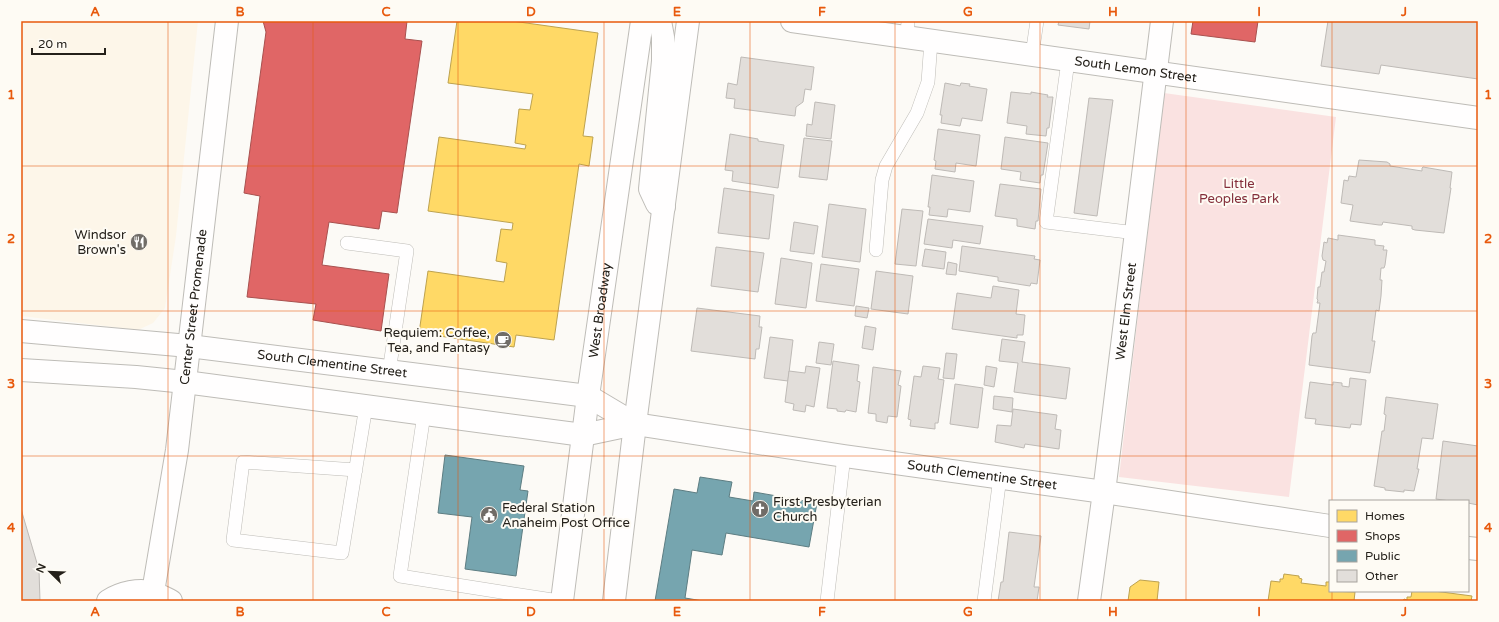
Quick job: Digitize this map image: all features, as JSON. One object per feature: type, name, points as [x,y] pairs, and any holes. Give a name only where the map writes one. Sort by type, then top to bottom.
[{"type":"street","name":"Center Street Promenade","points":[[108,601],[114,596],[132,591],[162,596],[176,450],[227,21]]},
{"type":"street","name":"West Broadway","points":[[560,601],[642,21]]},
{"type":"street","points":[[660,21],[663,37],[663,61],[650,189],[657,204],[664,207]]},
{"type":"street","points":[[614,601],[635,424],[688,21]]},
{"type":"street","name":"South Lemon Street","points":[[792,21],[908,29],[931,41],[1478,118]]},
{"type":"street","name":"West Elm Street","points":[[1088,601],[1104,492],[1162,21]]},
{"type":"street","name":"South Clementine Street","points":[[21,332],[189,346],[588,396],[635,424]]},
{"type":"street","name":"South Clementine Street","points":[[21,370],[136,377],[185,382],[583,435],[635,424],[844,456],[1000,477],[1329,526]]},
{"type":"lane","points":[[1032,55],[1037,21]]},
{"type":"lane","points":[[876,250],[884,173],[886,166],[917,113],[928,82],[931,41]]},
{"type":"lane","points":[[1068,60],[1046,222],[1136,233]]},
{"type":"lane","points":[[347,243],[407,250],[389,372]]},
{"type":"lane","points":[[356,470],[243,462],[233,540],[342,553],[356,470],[366,406]]},
{"type":"lane","points":[[424,414],[400,576],[560,601]]},
{"type":"lane","points":[[827,601],[844,456]]},
{"type":"lane","points":[[984,601],[1000,477]]},
{"type":"shaded area","points":[[21,21],[198,21],[176,236],[165,308],[153,323],[138,330],[21,316]]},
{"type":"green space","name":"Little Peoples Park","points":[[1164,93],[1336,117],[1289,497],[1119,477]]},
{"type":"building: Homes","points":[[457,21],[512,21],[598,33],[583,136],[593,137],[589,166],[579,164],[554,340],[516,335],[514,347],[419,333],[428,271],[504,282],[507,263],[496,261],[501,229],[512,230],[513,223],[428,211],[439,137],[525,149],[526,145],[515,143],[519,109],[530,110],[533,94],[448,83]]},
{"type":"building: Homes","points":[[1284,574],[1299,576],[1299,578],[1302,579],[1301,583],[1326,586],[1326,582],[1329,582],[1329,592],[1355,592],[1354,601],[1268,601],[1271,581],[1280,582],[1280,579],[1283,579]]},
{"type":"building: Homes","points":[[1140,580],[1159,582],[1157,601],[1128,601],[1130,587]]},
{"type":"building: Homes","points":[[1412,592],[1442,592],[1472,596],[1471,601],[1403,601],[1404,599],[1407,600],[1407,597],[1411,597]]},
{"type":"building: Shops","points":[[263,21],[407,21],[405,39],[422,41],[397,213],[382,211],[379,229],[329,222],[322,265],[389,274],[381,331],[313,320],[316,304],[247,297],[260,196],[244,193],[266,32]]},
{"type":"building: Shops","points":[[1193,21],[1258,21],[1255,42],[1191,34]]},
{"type":"building: Public","name":"Federal Station Anaheim Post Office","points":[[445,455],[524,466],[520,490],[528,491],[516,576],[465,569],[472,517],[438,513]]},
{"type":"building: Public","points":[[700,477],[732,482],[729,497],[753,501],[754,492],[817,503],[809,547],[726,533],[722,555],[692,550],[685,598],[703,601],[655,601],[674,489],[697,493]]},
{"type":"building: Other","points":[[1059,21],[1090,21],[1089,29],[1058,25]]},
{"type":"building: Other","points":[[1328,21],[1478,21],[1478,79],[1381,65],[1379,74],[1321,66]]},
{"type":"building: Other","points":[[741,57],[814,67],[811,90],[805,89],[803,102],[796,107],[795,116],[734,108],[735,99],[726,98],[728,83],[737,85]]},
{"type":"building: Other","points":[[945,83],[960,86],[961,83],[970,84],[969,86],[987,89],[982,121],[962,118],[960,126],[941,123],[942,115],[940,115]]},
{"type":"building: Other","points":[[1011,92],[1031,94],[1031,92],[1048,95],[1047,97],[1053,97],[1049,128],[1047,128],[1046,136],[1026,134],[1027,126],[1007,123]]},
{"type":"building: Other","points":[[1089,98],[1113,100],[1097,216],[1074,213]]},
{"type":"building: Other","points":[[815,102],[835,105],[831,139],[806,136],[807,124],[812,125]]},
{"type":"building: Other","points":[[938,129],[980,135],[976,166],[956,163],[955,172],[935,169],[936,161],[934,160]]},
{"type":"building: Other","points":[[730,134],[758,139],[758,141],[784,145],[778,188],[732,181],[733,171],[725,170]]},
{"type":"building: Other","points":[[1005,137],[1048,143],[1043,175],[1041,175],[1040,183],[1020,180],[1021,172],[1001,169]]},
{"type":"building: Other","points":[[804,138],[832,141],[827,180],[799,177]]},
{"type":"building: Other","points":[[1359,160],[1387,162],[1390,166],[1422,171],[1423,167],[1452,172],[1444,233],[1415,230],[1412,229],[1412,226],[1383,222],[1382,225],[1379,225],[1350,221],[1353,205],[1341,203],[1344,180],[1348,181],[1349,176],[1356,177]]},
{"type":"building: Other","points":[[932,175],[974,181],[970,212],[948,209],[947,217],[929,215],[930,207],[928,207]]},
{"type":"building: Other","points":[[1000,184],[1041,189],[1038,221],[1036,221],[1035,229],[1017,226],[1017,219],[995,216]]},
{"type":"building: Other","points":[[724,188],[774,195],[769,239],[718,233]]},
{"type":"building: Other","points":[[829,204],[866,209],[860,262],[822,257]]},
{"type":"building: Other","points":[[902,209],[923,211],[916,266],[895,264]]},
{"type":"building: Other","points":[[928,219],[983,226],[980,244],[953,240],[952,248],[924,244]]},
{"type":"building: Other","points":[[794,222],[818,226],[814,254],[790,251]]},
{"type":"building: Other","points":[[1338,235],[1375,240],[1375,245],[1384,246],[1383,250],[1387,250],[1384,268],[1381,268],[1381,296],[1379,311],[1376,310],[1372,341],[1375,341],[1370,373],[1309,365],[1312,336],[1313,333],[1316,333],[1320,303],[1317,303],[1318,287],[1320,287],[1322,272],[1324,272],[1326,261],[1323,260],[1322,256],[1324,242],[1327,243],[1328,238],[1338,240]]},
{"type":"building: Other","points":[[962,246],[1035,256],[1034,259],[1040,260],[1037,284],[1031,283],[1030,286],[998,281],[998,277],[959,271]]},
{"type":"building: Other","points":[[716,247],[764,253],[758,292],[711,286]]},
{"type":"building: Other","points":[[925,249],[946,252],[944,269],[922,266]]},
{"type":"building: Other","points":[[781,258],[812,263],[806,308],[775,304]]},
{"type":"building: Other","points":[[948,262],[957,264],[956,275],[946,274]]},
{"type":"building: Other","points":[[821,264],[859,269],[854,306],[816,301]]},
{"type":"building: Other","points":[[876,271],[913,276],[908,314],[871,309]]},
{"type":"building: Other","points":[[993,286],[1019,290],[1016,314],[1025,315],[1023,335],[1017,335],[1017,338],[952,329],[957,293],[991,298]]},
{"type":"building: Other","points":[[856,306],[869,308],[867,318],[855,316]]},
{"type":"building: Other","points":[[697,308],[760,316],[759,327],[762,327],[759,349],[756,349],[755,359],[691,351]]},
{"type":"building: Other","points":[[865,326],[876,328],[873,350],[862,348]]},
{"type":"building: Other","points":[[770,337],[793,340],[788,381],[764,378]]},
{"type":"building: Other","points":[[1002,339],[1025,342],[1022,362],[1070,368],[1066,399],[1014,392],[1018,363],[999,361]]},
{"type":"building: Other","points":[[819,342],[834,344],[831,365],[816,363]]},
{"type":"building: Other","points":[[946,353],[957,354],[954,379],[943,378]]},
{"type":"building: Other","points":[[833,361],[859,365],[857,381],[860,382],[856,412],[846,410],[845,412],[837,411],[837,409],[827,408]]},
{"type":"building: Other","points":[[806,366],[820,368],[814,407],[806,405],[805,412],[793,410],[794,404],[785,402],[789,371],[805,373]]},
{"type":"building: Other","points":[[923,366],[940,368],[938,379],[944,380],[938,423],[935,423],[935,429],[910,426],[911,420],[908,419],[914,376],[921,377]]},
{"type":"building: Other","points":[[986,366],[997,368],[994,387],[984,385]]},
{"type":"building: Other","points":[[873,367],[901,371],[898,385],[901,386],[897,417],[888,416],[887,423],[876,421],[876,414],[868,413]]},
{"type":"building: Other","points":[[1350,378],[1366,380],[1361,425],[1351,424],[1350,428],[1315,424],[1316,419],[1305,418],[1310,382],[1333,385],[1333,382],[1342,383],[1342,386],[1349,387]]},
{"type":"building: Other","points":[[955,384],[983,388],[978,428],[950,424]]},
{"type":"building: Other","points":[[994,396],[1013,398],[1012,412],[993,409]]},
{"type":"building: Other","points":[[1386,397],[1438,404],[1433,439],[1422,438],[1417,469],[1419,469],[1414,491],[1404,490],[1404,492],[1385,490],[1385,488],[1374,486],[1382,431],[1384,431]]},
{"type":"building: Other","points":[[1013,409],[1057,415],[1055,429],[1061,430],[1059,449],[1025,444],[1024,448],[995,442],[997,425],[1011,426]]},
{"type":"building: Other","points":[[1443,441],[1478,446],[1478,505],[1469,503],[1469,500],[1436,499]]},
{"type":"building: Other","points":[[21,509],[39,570],[40,601],[21,601]]},
{"type":"building: Other","points":[[1009,532],[1041,536],[1034,587],[1039,587],[1037,601],[998,601],[1001,582],[1003,582]]},
{"type":"place","name":"Windsor Brown's","points":[[139,242]]},
{"type":"place","name":"Requiem: Coffee, Tea, and Fantasy","points":[[503,340]]},
{"type":"place","name":"First Presbyterian Church","points":[[760,509]]},
{"type":"place","name":"Federal Station Anaheim Post Office","points":[[489,515]]}]
